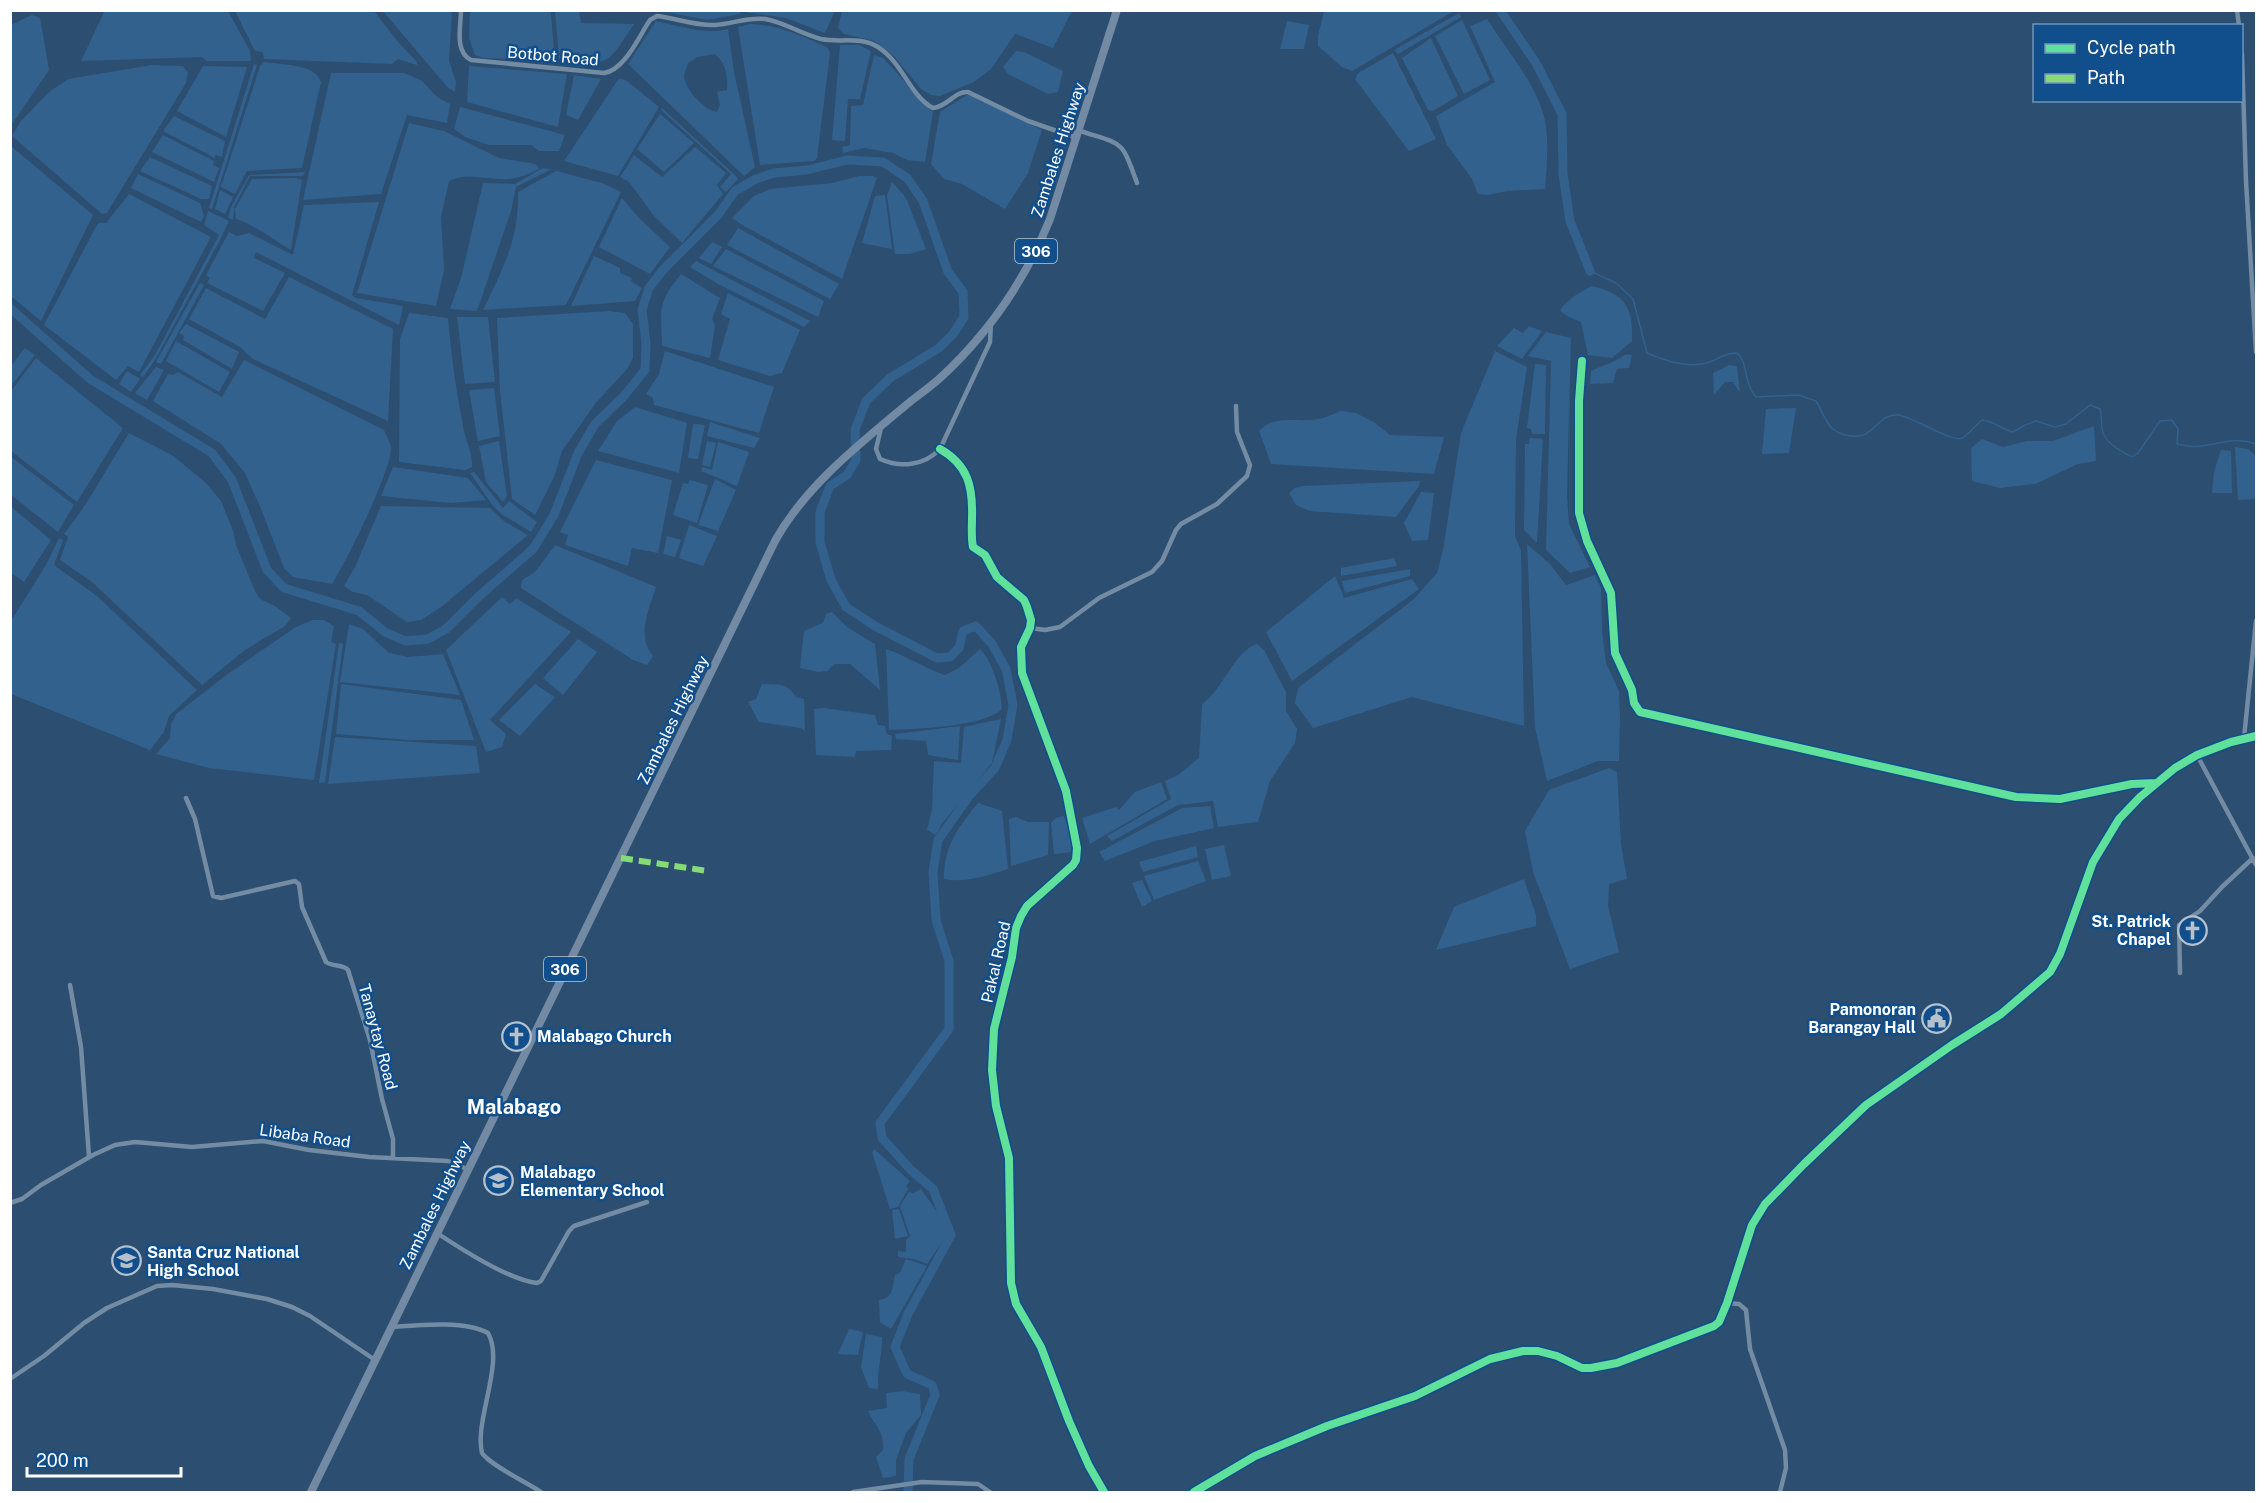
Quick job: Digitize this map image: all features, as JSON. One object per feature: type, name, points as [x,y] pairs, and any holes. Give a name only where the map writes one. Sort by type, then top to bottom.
[{"type":"main road","name":"Zambales Highway","points":[[311,1492],[467,1168],[775,541],[800,502],[842,461],[938,380],[991,323],[1018,284],[1040,245],[1079,135],[1117,10]]},
{"type":"street","name":"Botbot Road","points":[[461,10],[460,47],[466,57],[471,60],[604,73],[616,70],[650,20],[657,16],[707,25],[755,18],[774,21],[821,39],[864,41],[878,47],[893,59],[914,89],[933,108],[942,106],[961,92],[969,92],[1028,121],[1079,135]]},
{"type":"street","points":[[2243,102],[2256,352]]},
{"type":"street","points":[[1079,135],[1119,144],[1124,149],[1137,183]]},
{"type":"street","points":[[881,428],[876,454],[888,463],[899,465],[918,462],[929,458],[940,449],[990,342],[991,323]]},
{"type":"street","points":[[1582,361],[1579,513],[1587,541],[1611,592],[1615,653],[1632,690],[1634,703],[1640,712],[2028,799],[2060,799],[2132,784],[2156,783]]},
{"type":"street","points":[[940,449],[959,463],[967,478],[972,495],[973,547],[985,555],[997,577],[1026,603],[1030,616],[1030,628],[1045,630],[1060,627],[1099,598],[1152,572],[1162,561],[1181,524],[1217,504],[1247,476],[1250,465],[1237,432],[1236,406]]},
{"type":"street","points":[[2244,738],[2256,621]]},
{"type":"street","name":"Pakal Road","points":[[1030,628],[1021,647],[1023,673],[1066,791],[1077,854],[1073,865],[1027,906],[1016,928],[1012,957],[994,1029],[992,1070],[996,1106],[1009,1158],[1012,1292],[1016,1304],[1041,1347],[1069,1421],[1104,1492]]},
{"type":"street","points":[[1194,1492],[1255,1456],[1327,1426],[1415,1395],[1490,1359],[1523,1351],[1538,1351],[1557,1356],[1582,1368],[1591,1368],[1617,1363],[1714,1326],[1719,1322],[1727,1303],[1752,1225],[1765,1204],[1866,1105],[1952,1044],[2001,1014],[2050,972],[2060,954],[2086,880],[2101,847],[2119,819],[2156,783],[2175,768],[2198,755],[2244,738],[2256,736]]},
{"type":"street","points":[[2198,755],[2256,865]]},
{"type":"street","name":"Tanaytay Road","points":[[186,798],[195,819],[213,896],[221,898],[295,880],[299,884],[302,907],[326,962],[330,965],[343,966],[348,970],[370,1040],[393,1139],[393,1158]]},
{"type":"street","points":[[2180,973],[2179,925],[2200,911],[2253,858]]},
{"type":"street","points":[[70,985],[81,1047],[89,1157]]},
{"type":"street","name":"Libaba Road","points":[[10,1203],[89,1157],[115,1145],[135,1142],[192,1147],[250,1140],[309,1150],[447,1161],[467,1168]]},
{"type":"street","points":[[436,1232],[482,1260],[516,1277],[537,1283],[541,1281],[574,1226],[647,1202]]},
{"type":"street","points":[[10,1379],[107,1308],[158,1286],[172,1285],[213,1289],[267,1299],[292,1307],[310,1316],[375,1360]]},
{"type":"street","points":[[1727,1303],[1739,1304],[1746,1310],[1750,1348],[1785,1450],[1786,1468],[1780,1492]]},
{"type":"street","points":[[392,1327],[447,1325],[476,1328],[488,1333],[493,1344],[493,1359],[482,1453],[494,1464],[541,1492]]},
{"type":"street","points":[[853,1492],[922,1482],[978,1484],[990,1492]]},
{"type":"water","points":[[105,10],[228,11],[250,51],[251,61],[207,61],[202,57],[81,61]]},
{"type":"water","points":[[745,10],[835,11],[825,33],[786,18],[744,12]]},
{"type":"water","points":[[842,10],[1072,11],[1053,48],[1015,34],[991,69],[974,82],[940,96],[931,95],[921,89],[893,55],[875,41],[844,34],[838,28]]},
{"type":"water","points":[[1324,10],[1454,11],[1352,71],[1342,67],[1318,46]]},
{"type":"water","points":[[235,11],[374,11],[417,62],[417,65],[398,59],[392,64],[264,59],[263,52],[255,51]]},
{"type":"water","points":[[383,11],[452,11],[449,61],[456,82],[455,92],[448,88]]},
{"type":"water","points":[[470,11],[549,11],[555,61],[484,58],[475,55],[469,38]]},
{"type":"water","points":[[555,11],[579,11],[581,23],[634,24],[618,48],[605,60],[588,62],[559,59]]},
{"type":"water","points":[[661,11],[741,11],[740,14],[707,20]]},
{"type":"water","points":[[1459,13],[1461,17],[1398,54],[1394,50]]},
{"type":"water","points":[[32,15],[40,18],[49,70],[12,124],[11,25]]},
{"type":"water","points":[[1487,19],[1525,74],[1542,110],[1547,138],[1545,189],[1478,194],[1472,179],[1447,145],[1436,116],[1495,82],[1470,26]]},
{"type":"water","points":[[1462,20],[1490,80],[1464,94],[1435,36]]},
{"type":"water","points":[[656,21],[710,31],[728,29],[734,72],[755,167],[744,176],[628,64]],"holes":[[[715,54],[722,62],[727,75],[727,90],[717,92],[720,105],[717,112],[707,108],[697,99],[688,88],[684,77],[688,63],[697,57]]]},
{"type":"water","points":[[1287,21],[1309,25],[1304,49],[1280,49]]},
{"type":"water","points":[[750,24],[780,29],[828,48],[830,53],[817,158],[814,161],[760,165],[738,27]]},
{"type":"water","points":[[1431,38],[1458,96],[1433,111],[1428,110],[1402,58]]},
{"type":"water","points":[[840,45],[859,45],[871,51],[860,99],[848,99],[845,141],[832,140]]},
{"type":"water","points":[[1016,51],[1024,52],[1063,71],[1058,92],[1048,94],[1008,74],[1003,67]]},
{"type":"water","points":[[1393,53],[1436,139],[1409,151],[1355,79],[1358,73]]},
{"type":"water","points":[[874,55],[883,58],[933,112],[925,162],[907,160],[893,153],[864,148],[843,153],[842,147],[850,145],[851,106],[863,105]]},
{"type":"water","points":[[264,62],[305,68],[312,71],[321,82],[302,168],[247,171],[235,194],[221,187],[260,66]]},
{"type":"water","points":[[254,64],[257,65],[212,209],[209,208]]},
{"type":"water","points":[[152,65],[183,66],[188,73],[186,83],[107,213],[102,214],[12,136],[21,121],[49,92],[68,79]]},
{"type":"water","points":[[203,66],[247,67],[226,137],[177,111]]},
{"type":"water","points":[[469,66],[567,74],[558,127],[467,102]]},
{"type":"water","points":[[331,73],[405,73],[422,81],[437,97],[450,104],[447,123],[407,115],[381,194],[303,200]]},
{"type":"water","points":[[574,75],[601,79],[578,120],[566,115]]},
{"type":"water","points":[[619,78],[627,81],[659,107],[618,176],[564,161]]},
{"type":"water","points":[[969,94],[1042,130],[1028,173],[1005,209],[962,184],[944,179],[931,164],[940,112]]},
{"type":"water","points":[[460,107],[565,135],[559,151],[539,151],[531,145],[489,145],[465,137],[454,129]]},
{"type":"water","points":[[662,108],[736,176],[738,179],[726,192],[720,187],[731,174],[661,110]]},
{"type":"water","points":[[660,114],[694,143],[664,172],[637,149]]},
{"type":"water","points":[[174,116],[225,141],[222,157],[215,155],[215,158],[163,131]]},
{"type":"water","points":[[409,123],[444,131],[499,158],[536,164],[539,169],[516,178],[464,177],[449,181],[441,217],[444,270],[436,306],[357,293]]},
{"type":"water","points":[[163,135],[214,161],[213,165],[219,168],[214,182],[152,152]]},
{"type":"water","points":[[11,146],[93,215],[41,321],[11,296]]},
{"type":"water","points":[[695,147],[726,173],[717,185],[723,194],[682,243],[654,216],[629,182],[620,177],[634,155],[662,177]]},
{"type":"water","points":[[150,157],[212,186],[209,199],[201,199],[140,171]]},
{"type":"water","points":[[543,168],[552,169],[516,187],[511,211],[477,311],[450,309],[461,278],[483,183],[515,184]]},
{"type":"water","points":[[556,171],[602,183],[621,192],[566,305],[483,310],[513,239],[518,192]]},
{"type":"water","points":[[305,172],[303,176],[250,176],[234,207],[233,220],[228,217],[249,175]]},
{"type":"water","points":[[138,174],[200,203],[204,216],[201,222],[131,188]]},
{"type":"water","points":[[859,176],[877,178],[842,279],[732,218],[754,196],[770,189],[832,183]]},
{"type":"water","points":[[296,178],[302,180],[291,250],[236,219],[235,209],[252,179]]},
{"type":"water","points":[[892,182],[906,198],[926,249],[910,254],[895,254],[887,195]]},
{"type":"water","points":[[220,190],[233,197],[225,214],[215,209]]},
{"type":"water","points":[[129,194],[211,237],[139,372],[128,366],[116,380],[44,325],[98,223],[106,223]]},
{"type":"water","points":[[885,195],[892,249],[862,243],[875,196]]},
{"type":"water","points":[[622,198],[639,218],[670,247],[650,274],[599,247]]},
{"type":"water","points":[[379,202],[352,295],[356,298],[403,306],[399,325],[256,252],[254,258],[285,273],[263,311],[207,283],[210,278],[206,275],[229,232],[237,236],[249,233],[293,255],[304,205]]},
{"type":"water","points":[[208,211],[229,221],[155,360],[143,377],[140,375],[155,355],[219,235],[204,225]]},
{"type":"water","points":[[738,228],[839,284],[830,299],[727,245]]},
{"type":"water","points":[[712,242],[722,247],[711,264],[699,258]]},
{"type":"water","points":[[726,249],[824,301],[818,317],[713,266]]},
{"type":"water","points":[[594,256],[620,268],[620,273],[632,278],[631,281],[642,288],[635,301],[571,306]]},
{"type":"water","points":[[696,261],[810,321],[804,327],[720,285],[690,267]]},
{"type":"water","points":[[681,274],[720,298],[712,319],[715,325],[710,358],[662,346],[662,307],[668,292]]},
{"type":"water","points":[[289,277],[393,329],[388,421],[253,359],[240,347],[189,319],[206,288],[265,319]]},
{"type":"water","points":[[200,283],[204,285],[161,364],[156,362]]},
{"type":"water","points":[[1592,286],[1613,293],[1620,298],[1629,311],[1632,341],[1612,358],[1588,355],[1581,322],[1560,311],[1570,299]]},
{"type":"water","points":[[728,293],[800,330],[782,373],[770,376],[718,360],[730,319],[721,314]]},
{"type":"water","points":[[609,311],[625,313],[633,324],[633,358],[627,369],[595,404],[562,451],[554,477],[535,515],[512,499],[500,391],[497,318]]},
{"type":"water","points":[[409,313],[448,318],[458,399],[472,462],[472,467],[465,470],[399,462],[400,339]]},
{"type":"water","points":[[457,317],[488,317],[495,382],[465,384]]},
{"type":"water","points":[[186,324],[239,352],[232,369],[183,340],[184,336],[179,333]]},
{"type":"water","points":[[1529,326],[1542,331],[1522,359],[1497,346],[1514,328],[1523,333]]},
{"type":"water","points":[[1546,332],[1571,338],[1567,496],[1569,524],[1590,567],[1570,573],[1546,550],[1551,361],[1528,356]]},
{"type":"water","points":[[176,341],[230,372],[219,392],[166,361]]},
{"type":"water","points":[[25,348],[35,355],[11,386],[11,366]]},
{"type":"water","points":[[665,351],[774,387],[759,433],[654,405],[653,398],[646,394],[659,374]]},
{"type":"water","points":[[1495,351],[1527,367],[1516,439],[1515,536],[1521,551],[1524,726],[1412,697],[1313,728],[1295,703],[1298,688],[1414,599],[1437,573],[1443,550],[1461,433]]},
{"type":"water","points":[[1626,354],[1632,355],[1629,368],[1617,369],[1613,383],[1590,384],[1591,371]]},
{"type":"water","points":[[36,358],[123,428],[77,502],[11,451],[11,391]]},
{"type":"water","points":[[244,360],[384,430],[390,443],[390,458],[377,494],[332,584],[293,577],[284,568],[245,473],[221,444],[153,401],[168,374],[173,375],[178,372],[222,397]]},
{"type":"water","points":[[1535,364],[1546,365],[1545,434],[1532,434],[1531,429],[1527,428]]},
{"type":"water","points":[[1729,365],[1737,366],[1740,393],[1733,382],[1725,382],[1714,395],[1713,373]]},
{"type":"water","points":[[156,367],[164,370],[147,400],[135,393]]},
{"type":"water","points":[[127,371],[140,379],[131,392],[119,384]]},
{"type":"water","points":[[494,388],[500,436],[478,441],[469,390]]},
{"type":"water","points":[[635,407],[687,423],[679,473],[598,451],[617,421]]},
{"type":"water","points":[[1796,408],[1789,453],[1762,454],[1766,409]]},
{"type":"water","points":[[1341,411],[1356,413],[1375,423],[1390,435],[1444,437],[1434,474],[1271,464],[1259,431],[1265,426],[1286,420],[1321,418]]},
{"type":"water","points":[[710,422],[760,438],[754,448],[707,436]]},
{"type":"water","points":[[693,424],[705,425],[698,459],[688,458]]},
{"type":"water","points":[[2094,426],[2096,461],[2078,464],[2035,484],[2000,488],[1972,481],[1971,448],[1982,439],[2003,447],[2027,441],[2053,441]]},
{"type":"water","points":[[129,433],[172,455],[206,483],[221,501],[236,545],[260,599],[275,606],[291,618],[285,626],[245,650],[202,685],[92,582],[60,560],[68,537],[64,534],[84,507]]},
{"type":"water","points":[[1530,438],[1543,439],[1537,543],[1524,530],[1525,444],[1529,444]]},
{"type":"water","points":[[499,441],[507,496],[503,502],[486,482],[479,446]]},
{"type":"water","points":[[707,441],[716,443],[710,467],[702,465]]},
{"type":"water","points":[[718,442],[749,452],[737,486],[701,471],[702,467],[712,470]]},
{"type":"water","points":[[2235,447],[2248,449],[2256,456],[2256,499],[2238,500]]},
{"type":"water","points":[[2221,450],[2231,451],[2232,493],[2212,493],[2214,472]]},
{"type":"water","points":[[10,456],[74,505],[58,532],[11,495]]},
{"type":"water","points":[[596,460],[672,480],[658,553],[632,548],[628,566],[565,545],[568,535],[560,532]]},
{"type":"water","points":[[393,467],[468,478],[486,500],[451,503],[381,496]]},
{"type":"water","points":[[474,472],[503,508],[509,501],[537,522],[531,532],[493,506],[470,473]]},
{"type":"water","points":[[715,479],[736,490],[718,531],[698,525]]},
{"type":"water","points":[[690,480],[708,485],[697,523],[673,515],[683,483],[688,484]]},
{"type":"water","points":[[1420,481],[1419,486],[1396,517],[1310,511],[1296,505],[1289,493],[1303,486]]},
{"type":"water","points":[[1421,492],[1434,493],[1428,540],[1412,541],[1404,523]]},
{"type":"water","points":[[10,506],[51,540],[24,582],[11,573]]},
{"type":"water","points":[[381,506],[490,508],[505,522],[528,535],[441,607],[421,620],[407,622],[367,595],[353,592],[344,586],[355,567]]},
{"type":"water","points":[[689,525],[717,536],[703,566],[679,558]]},
{"type":"water","points":[[667,536],[681,540],[675,557],[663,554]]},
{"type":"water","points":[[59,538],[63,540],[54,565],[97,596],[197,690],[169,716],[164,732],[150,750],[11,694],[11,621],[46,565]]},
{"type":"water","points":[[1527,544],[1550,564],[1566,585],[1595,575],[1601,588],[1602,631],[1606,663],[1619,691],[1619,761],[1598,761],[1547,781],[1535,727]]},
{"type":"water","points":[[555,545],[656,587],[647,613],[645,640],[653,656],[647,665],[633,660],[521,588],[522,580],[535,572]]},
{"type":"water","points":[[1394,558],[1397,566],[1341,576],[1341,568]]},
{"type":"water","points":[[1410,569],[1410,576],[1345,593],[1342,581]]},
{"type":"water","points":[[1335,576],[1344,598],[1412,579],[1419,589],[1292,681],[1266,632]]},
{"type":"water","points":[[502,597],[510,604],[516,598],[571,632],[490,720],[506,734],[502,747],[486,752],[446,650]]},
{"type":"water","points":[[832,612],[847,627],[875,644],[880,690],[850,664],[835,664],[827,671],[818,672],[800,668],[804,631],[823,623],[826,614]]},
{"type":"water","points":[[313,620],[324,620],[334,626],[331,642],[336,644],[314,780],[209,768],[156,754],[170,738],[171,725],[176,714],[229,673],[296,627]]},
{"type":"water","points":[[349,624],[363,629],[389,653],[408,657],[443,654],[460,695],[340,682]]},
{"type":"water","points":[[578,639],[597,652],[563,695],[543,678]]},
{"type":"water","points":[[339,643],[343,644],[325,782],[319,783]]},
{"type":"water","points":[[1257,644],[1264,650],[1286,692],[1286,711],[1297,729],[1295,743],[1270,781],[1258,822],[1218,827],[1213,801],[1178,805],[1112,841],[1107,836],[1171,799],[1165,781],[1178,775],[1199,758],[1202,704],[1216,690],[1242,654]]},
{"type":"water","points":[[886,649],[945,675],[959,668],[980,649],[989,661],[996,677],[1002,709],[981,720],[965,723],[932,728],[889,730]]},
{"type":"water","points":[[341,684],[461,700],[474,740],[410,740],[336,734]]},
{"type":"water","points":[[535,684],[555,697],[520,736],[499,720]]},
{"type":"water","points":[[762,684],[786,687],[796,697],[804,699],[805,731],[801,728],[759,722],[748,702],[756,699]]},
{"type":"water","points":[[823,708],[875,715],[878,725],[885,726],[887,734],[892,736],[891,750],[856,751],[855,757],[816,755],[814,709]]},
{"type":"water","points":[[1001,719],[992,763],[941,825],[936,835],[927,830],[932,809],[934,761],[961,763],[964,727]]},
{"type":"water","points":[[960,726],[958,760],[928,755],[926,741],[896,739],[895,734]]},
{"type":"water","points":[[335,737],[476,746],[480,773],[328,784]]},
{"type":"water","points":[[1609,768],[1617,772],[1621,844],[1627,879],[1609,884],[1608,906],[1619,952],[1570,969],[1533,872],[1525,831],[1549,790]]},
{"type":"water","points":[[1161,782],[1167,799],[1090,844],[1082,818],[1116,807],[1119,810],[1135,792]]},
{"type":"water","points":[[978,803],[1002,811],[1008,869],[968,879],[944,879],[949,847]]},
{"type":"water","points":[[1210,806],[1214,828],[1155,841],[1105,861],[1099,852],[1182,808]]},
{"type":"water","points":[[1064,816],[1072,840],[1073,852],[1054,854],[1051,823],[1056,818]]},
{"type":"water","points":[[1016,817],[1028,822],[1049,822],[1048,855],[1011,866],[1009,819]]},
{"type":"water","points":[[1224,845],[1231,876],[1212,880],[1205,849]]},
{"type":"water","points":[[1196,846],[1198,857],[1143,872],[1139,862]]},
{"type":"water","points":[[1198,861],[1206,881],[1154,900],[1144,876]]},
{"type":"water","points":[[1524,879],[1536,915],[1536,926],[1436,950],[1454,907]]},
{"type":"water","points":[[1142,880],[1152,901],[1142,907],[1132,883]]},
{"type":"water","points":[[874,1149],[910,1181],[898,1207],[890,1209],[872,1152]]},
{"type":"water","points":[[921,1189],[945,1223],[948,1234],[927,1264],[914,1259],[898,1257],[898,1251],[906,1252],[906,1240],[910,1236],[900,1206],[909,1192],[913,1193]]},
{"type":"water","points":[[899,1209],[908,1236],[895,1239],[892,1210]]},
{"type":"water","points":[[906,1259],[927,1266],[891,1329],[880,1322],[879,1300],[890,1294],[895,1275],[900,1273]]},
{"type":"water","points":[[849,1329],[863,1332],[858,1355],[838,1354]]},
{"type":"water","points":[[866,1334],[882,1337],[878,1389],[869,1388],[861,1367]]},
{"type":"water","points":[[902,1391],[920,1394],[921,1415],[906,1433],[896,1460],[896,1476],[883,1478],[876,1457],[883,1450],[882,1437],[868,1411],[887,1408],[886,1393]]},
{"type":"waterway","points":[[1500,10],[1536,63],[1562,114],[1563,174],[1570,221],[1590,271]]},
{"type":"waterway","points":[[10,308],[90,379],[212,453],[232,480],[267,570],[284,588],[359,611],[385,632],[405,641],[428,639],[446,629],[477,598],[533,549],[554,515],[578,453],[595,424],[624,396],[645,370],[646,343],[642,310],[649,288],[663,270],[718,215],[735,191],[756,179],[774,173],[807,170],[847,160],[883,162],[907,178],[923,201],[948,272],[963,292],[964,317],[953,334],[939,348],[890,378],[866,401],[855,430],[856,460],[847,475],[830,486],[820,512],[820,542],[831,580],[846,607],[875,626],[937,658],[950,657],[959,648],[963,631],[976,626],[992,644],[1006,669],[1013,705],[1007,740],[995,768],[970,795],[938,840],[933,872],[936,920],[949,961],[949,1029],[880,1123],[882,1138],[911,1170],[933,1189],[951,1235],[908,1314],[895,1347],[907,1374],[932,1385],[935,1395],[909,1459],[908,1492]]},
{"type":"waterway","points":[[1590,271],[1616,283],[1633,299],[1647,353],[1670,361],[1694,365],[1737,353],[1741,357],[1749,385],[1756,397],[1798,395],[1816,401],[1830,426],[1845,435],[1863,435],[1884,418],[1898,415],[1957,438],[1964,437],[1982,420],[2013,432],[2036,421],[2055,427],[2066,424],[2090,405],[2100,409],[2103,434],[2106,438],[2132,457],[2138,453],[2160,421],[2172,420],[2178,429],[2177,444],[2199,446],[2234,441],[2256,444]]},
{"type":"marked path","points":[[621,858],[708,871]]},
{"type":"cycle path","points":[[1582,361],[1579,401],[1579,513],[1587,541],[1611,593],[1615,653],[1632,690],[1634,703],[1640,712],[2016,797],[2060,799],[2132,784],[2156,783]]},
{"type":"cycle path","points":[[940,449],[963,469],[970,486],[973,547],[985,555],[997,577],[1024,600],[1027,607],[1031,620],[1030,628],[1021,647],[1022,673],[1066,791],[1077,848],[1073,865],[1027,906],[1016,928],[1012,957],[994,1029],[992,1070],[996,1106],[1009,1158],[1011,1283],[1016,1304],[1041,1347],[1069,1421],[1089,1466],[1104,1492]]},
{"type":"cycle path","points":[[1194,1492],[1255,1456],[1327,1426],[1415,1396],[1490,1359],[1523,1351],[1538,1351],[1557,1356],[1582,1368],[1591,1368],[1617,1363],[1714,1326],[1719,1322],[1727,1303],[1752,1225],[1765,1204],[1866,1105],[2001,1014],[2050,972],[2060,954],[2093,862],[2119,819],[2140,797],[2175,768],[2197,755],[2231,742],[2256,736]]},
{"type":"place","name":"St. Patrick Chapel","points":[[2192,930]]},
{"type":"place","name":"Pamonoran Barangay Hall","points":[[1937,1018]]},
{"type":"place","name":"Malabago Church","points":[[516,1036]]},
{"type":"place","name":"Malabago Elementary School","points":[[499,1181]]},
{"type":"place","name":"Santa Cruz National High School","points":[[126,1261]]},
{"type":"district","name":"Malabago","points":[[514,1107]]}]
